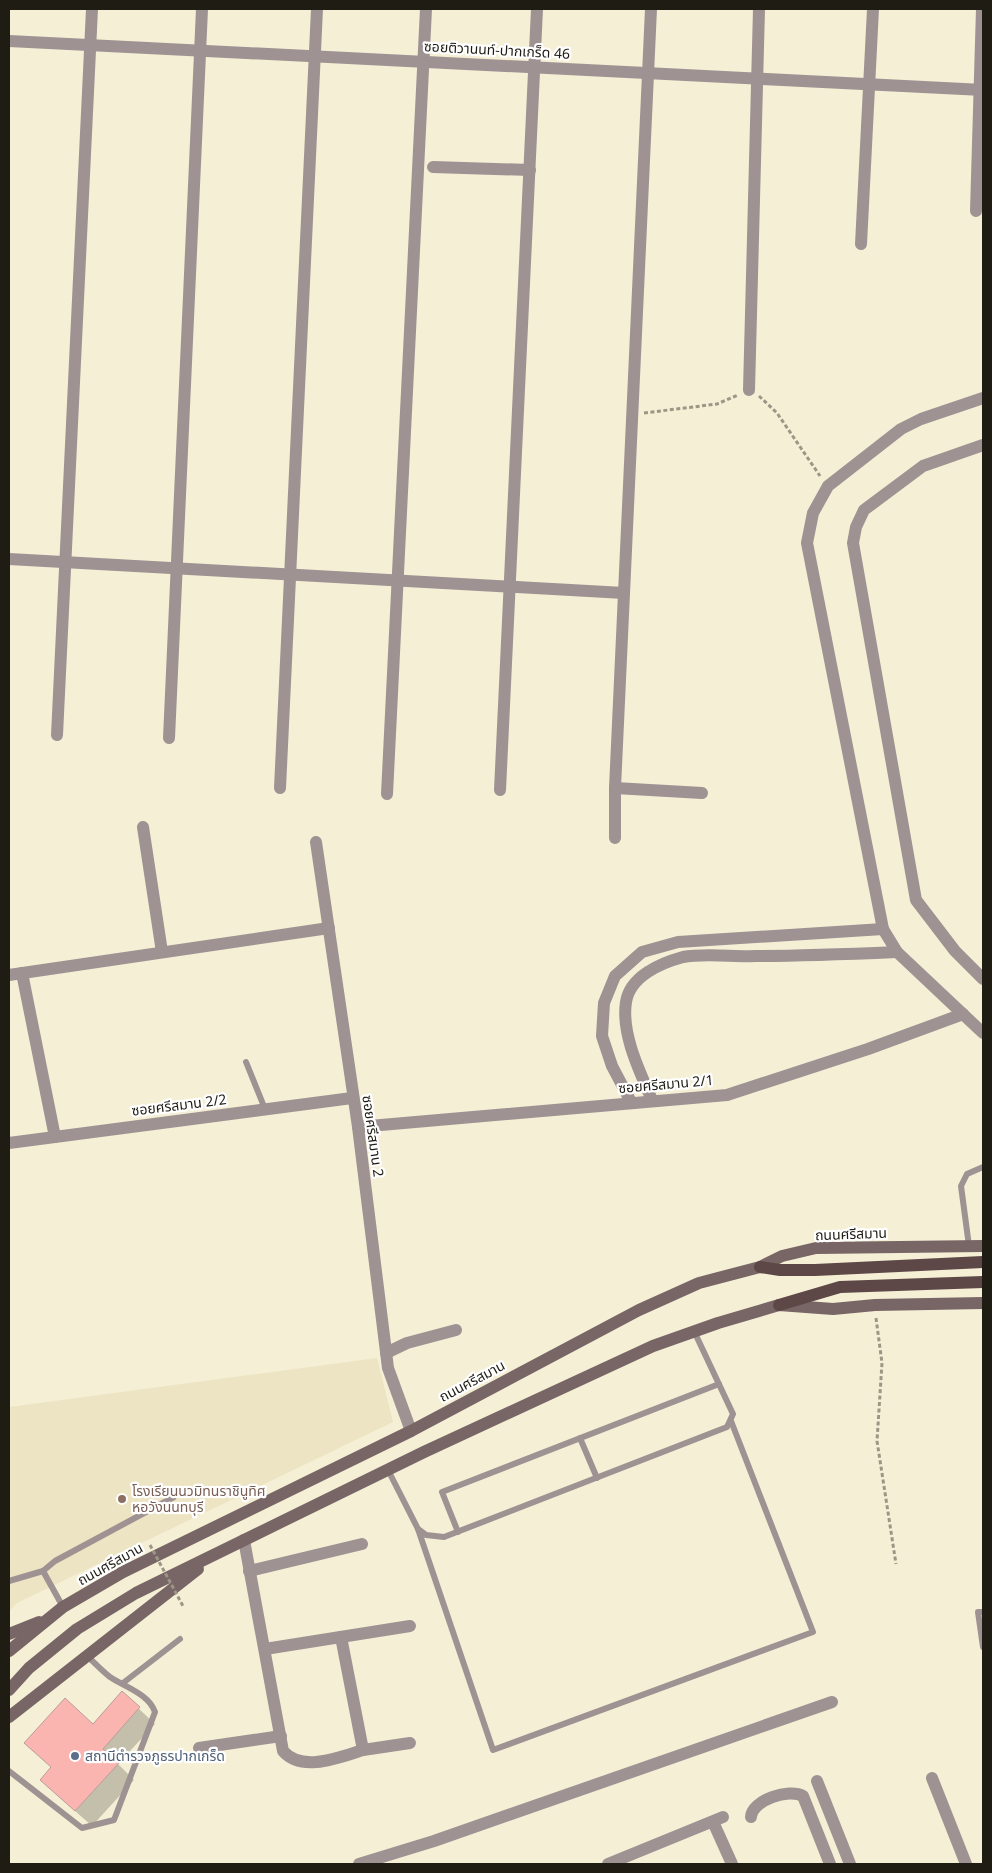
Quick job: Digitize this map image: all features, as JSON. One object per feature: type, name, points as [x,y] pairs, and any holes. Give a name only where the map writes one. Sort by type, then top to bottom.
[{"type":"main road","name":"ถนนศรีสมาน","points":[[9,1651],[63,1607],[131,1568],[410,1431],[639,1310],[699,1283],[760,1267],[782,1256],[816,1248],[983,1246]]},
{"type":"main road","points":[[760,1267],[780,1270],[815,1270],[983,1262]]},
{"type":"main road","points":[[9,1690],[29,1668],[77,1628],[136,1593],[388,1470],[645,1350],[694,1331],[840,1287],[983,1282]]},
{"type":"main road","points":[[779,1305],[833,1309],[875,1305],[983,1303]]},
{"type":"main road","points":[[9,1717],[220,1552]]},
{"type":"main road","points":[[9,1634],[21,1627],[45,1620]]},
{"type":"street","points":[[57,735],[92,9]]},
{"type":"street","points":[[169,738],[202,9]]},
{"type":"street","points":[[280,788],[317,9]]},
{"type":"street","points":[[387,794],[426,9]]},
{"type":"street","points":[[500,790],[508,587],[516,480],[537,9]]},
{"type":"street","points":[[615,838],[615,788],[634,414],[651,9]]},
{"type":"street","points":[[749,390],[759,9]]},
{"type":"street","points":[[861,244],[873,9]]},
{"type":"street","points":[[976,211],[982,9]]},
{"type":"street","name":"ซอยติวานนท์-ปากเกร็ด 46","points":[[9,41],[981,90]]},
{"type":"street","points":[[433,167],[530,170]]},
{"type":"street","points":[[983,398],[921,419],[901,429],[828,486],[813,513],[807,543],[883,929],[897,952],[983,1033]]},
{"type":"street","points":[[983,445],[923,466],[864,510],[856,527],[853,543],[916,900],[955,951],[983,979]]},
{"type":"street","points":[[9,559],[624,593]]},
{"type":"street","points":[[615,788],[702,793]]},
{"type":"street","points":[[142,827],[162,952]]},
{"type":"street","name":"ซอยศรีสมาน 2","points":[[316,842],[352,1098],[358,1127],[388,1368],[410,1431]]},
{"type":"street","points":[[9,975],[329,928]]},
{"type":"street","points":[[630,1102],[612,1066],[602,1036],[604,1003],[614,976],[642,952],[678,942],[883,929]]},
{"type":"street","points":[[704,940],[704,957]]},
{"type":"street","points":[[652,1100],[633,1056],[626,1014],[626,1000],[634,984],[657,966],[686,957],[799,956],[897,952]]},
{"type":"street","points":[[22,973],[55,1137]]},
{"type":"street","name":"ซอยศรีสมาน 2/1","points":[[358,1127],[727,1094],[868,1049],[964,1014]]},
{"type":"street","name":"ซอยศรีสมาน 2/2","points":[[9,1143],[352,1098]]},
{"type":"street","points":[[386,1353],[407,1343],[456,1330]]},
{"type":"street","points":[[244,1540],[284,1751],[288,1756],[302,1762],[330,1759],[363,1750],[410,1743]]},
{"type":"street","points":[[249,1571],[362,1544]]},
{"type":"street","points":[[265,1649],[410,1626]]},
{"type":"street","points":[[340,1637],[363,1750]]},
{"type":"street","points":[[359,1864],[434,1841],[832,1702]]},
{"type":"street","points":[[199,1748],[281,1736]]},
{"type":"street","points":[[932,1778],[966,1864]]},
{"type":"street","points":[[817,1781],[850,1864]]},
{"type":"street","points":[[752,1818],[752,1811],[756,1804],[790,1792],[803,1796],[830,1864]]},
{"type":"street","points":[[608,1864],[719,1820],[732,1864]]},
{"type":"lane","points":[[246,1062],[265,1109]]},
{"type":"lane","points":[[969,1246],[961,1186],[967,1174],[983,1167]]},
{"type":"lane","points":[[418,1529],[426,1535],[435,1538],[444,1537],[727,1427],[731,1422],[733,1414],[694,1331]]},
{"type":"lane","points":[[458,1532],[442,1492],[719,1384]]},
{"type":"lane","points":[[388,1470],[418,1529],[493,1750],[813,1632],[731,1422]]},
{"type":"lane","points":[[580,1438],[596,1478]]},
{"type":"lane","points":[[9,1581],[43,1571],[55,1561],[174,1497]]},
{"type":"lane","points":[[43,1571],[63,1607]]},
{"type":"lane","points":[[983,1612],[978,1612],[983,1647]]},
{"type":"lane","points":[[123,1683],[180,1639]]},
{"type":"lane","points":[[9,1771],[82,1828],[114,1820],[155,1712],[150,1702],[111,1677],[86,1655]]},
{"type":"path","points":[[634,414],[717,404],[749,390],[766,400],[777,413],[828,486]]},
{"type":"path","points":[[875,1305],[878,1344],[882,1363],[877,1441],[896,1564]]},
{"type":"path","points":[[150,1545],[183,1606]]},
{"type":"shaded area","name":"โรงเรียนนวมิทนราชินูทิศ หอวังนนทบุรี","points":[[377,1358],[393,1422],[17,1603],[9,1611],[9,1407]]},
{"type":"building","name":"สถานีตำรวจภูธรปากเกร็ด","points":[[122,1691],[140,1707],[103,1749],[119,1763],[75,1811],[40,1780],[51,1767],[24,1743],[65,1698],[93,1724]]},
{"type":"place","name":"โรงเรียนนวมิทนราชินูทิศ หอวังนนทบุรี","points":[[122,1499]]},
{"type":"place","name":"สถานีตำรวจภูธรปากเกร็ด","points":[[75,1756]]}]
